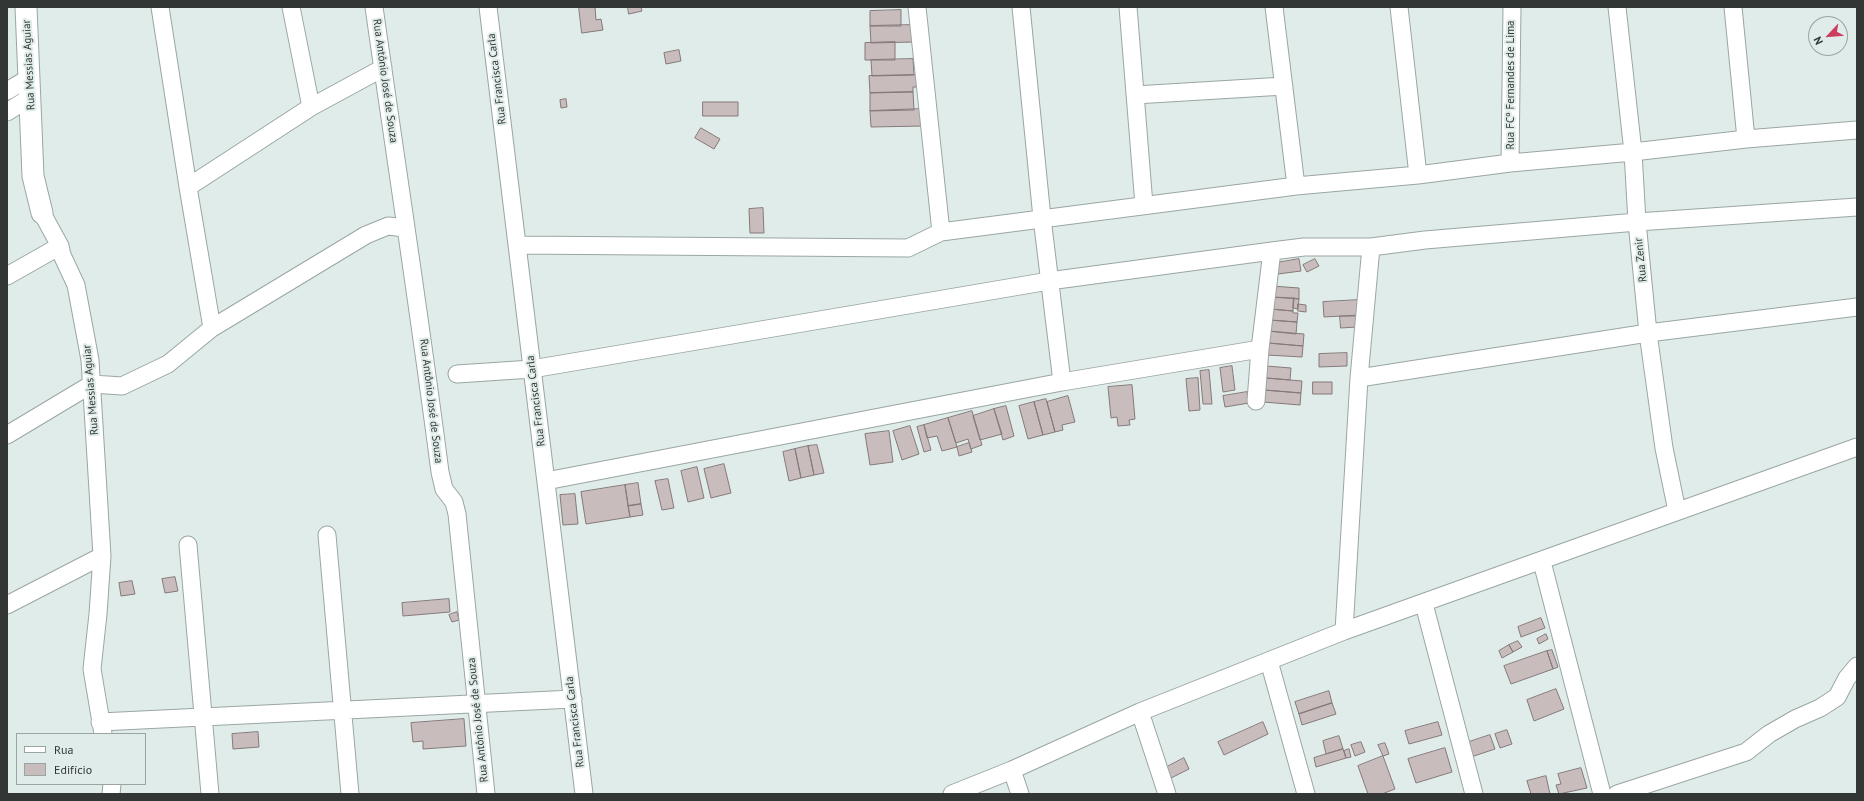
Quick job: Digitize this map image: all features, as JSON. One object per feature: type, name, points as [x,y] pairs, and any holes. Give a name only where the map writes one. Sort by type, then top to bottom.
[{"type":"street","name":"Rua Messias Aguiar","points":[[26,7],[34,176],[42,213],[60,246],[62,255],[76,285],[90,360],[102,556],[92,669],[101,728]]},
{"type":"street","points":[[160,7],[212,328]]},
{"type":"street","points":[[291,7],[311,107]]},
{"type":"street","name":"Rua Antônio José de Souza","points":[[374,7],[405,228],[418,304],[440,472],[444,489],[454,502],[457,514],[486,794]]},
{"type":"street","name":"Rua Francisca Carla","points":[[488,7],[584,794]]},
{"type":"street","points":[[917,7],[941,232]]},
{"type":"street","points":[[1021,7],[1042,218],[1062,382]]},
{"type":"street","points":[[1128,7],[1144,205]]},
{"type":"street","points":[[1274,7],[1296,186]]},
{"type":"street","points":[[1399,7],[1418,175]]},
{"type":"street","name":"Rua FCº Fernandes de Lima","points":[[1510,163],[1512,7]]},
{"type":"street","name":"Rua Zenir","points":[[1617,7],[1633,152],[1637,222],[1648,333],[1664,448],[1677,511]]},
{"type":"street","points":[[1733,7],[1746,139]]},
{"type":"street","points":[[188,187],[311,107],[383,68]]},
{"type":"street","points":[[1135,95],[1284,86]]},
{"type":"street","points":[[7,90],[30,88]]},
{"type":"street","points":[[7,112],[30,88]]},
{"type":"street","points":[[517,245],[908,248],[941,232],[1296,186],[1418,175],[1510,163],[1633,152],[1746,139],[1857,130]]},
{"type":"street","points":[[457,374],[532,368],[1049,280],[1304,247],[1371,247],[1426,240],[1637,222],[1857,207]]},
{"type":"street","points":[[7,435],[92,384],[122,386],[168,364],[212,328],[366,235],[388,226],[405,228]]},
{"type":"street","points":[[7,276],[60,246]]},
{"type":"street","points":[[1344,631],[1359,378],[1371,247]]},
{"type":"street","points":[[1256,402],[1260,349],[1272,251]]},
{"type":"street","points":[[1359,378],[1648,333],[1857,307]]},
{"type":"street","points":[[546,481],[1062,382],[1260,349]]},
{"type":"street","points":[[952,794],[1012,770],[1140,712],[1344,631],[1542,562],[1677,511],[1857,447]]},
{"type":"street","points":[[327,535],[350,794]]},
{"type":"street","points":[[188,545],[210,794]]},
{"type":"street","points":[[7,605],[102,556]]},
{"type":"street","points":[[1542,562],[1602,794]]},
{"type":"street","points":[[1424,604],[1474,794]]},
{"type":"street","points":[[1269,661],[1306,794]]},
{"type":"street","points":[[1617,794],[1746,752],[1769,734],[1820,708],[1837,697],[1847,678],[1857,666]]},
{"type":"street","points":[[101,728],[204,718],[572,699]]},
{"type":"street","points":[[1140,712],[1167,794]]},
{"type":"street","points":[[1012,770],[1020,794]]},
{"type":"building","points":[[579,7],[595,7],[596,20],[601,19],[603,30],[582,33]]},
{"type":"building","points":[[628,7],[641,7],[642,11],[629,14]]},
{"type":"building","points":[[901,10],[901,26],[870,26],[870,11]]},
{"type":"building","points":[[912,25],[913,42],[871,43],[870,26]]},
{"type":"building","points":[[895,42],[895,60],[865,60],[865,43]]},
{"type":"building","points":[[679,50],[681,61],[666,64],[664,53]]},
{"type":"building","points":[[913,59],[914,75],[872,76],[871,60]]},
{"type":"building","points":[[916,75],[917,87],[913,87],[913,92],[870,93],[869,76]]},
{"type":"building","points":[[913,92],[914,110],[870,111],[870,93]]},
{"type":"building","points":[[566,99],[567,107],[561,108],[560,100]]},
{"type":"building","points":[[703,102],[738,102],[738,116],[703,116]]},
{"type":"building","points":[[923,109],[923,126],[871,127],[870,111]]},
{"type":"building","points":[[701,128],[720,139],[714,149],[695,138]]},
{"type":"building","points":[[763,208],[764,233],[750,233],[749,209]]},
{"type":"building","points":[[1299,259],[1301,271],[1278,274],[1276,263]]},
{"type":"building","points":[[1315,259],[1319,266],[1307,272],[1303,265]]},
{"type":"building","points":[[1272,286],[1299,288],[1299,299],[1271,297]]},
{"type":"building","points":[[1271,297],[1294,298],[1293,311],[1270,309]]},
{"type":"building","points":[[1294,298],[1299,299],[1298,309],[1293,308]]},
{"type":"building","points":[[1359,300],[1360,315],[1324,317],[1323,302]]},
{"type":"building","points":[[1298,304],[1306,305],[1306,312],[1298,311]]},
{"type":"building","points":[[1270,309],[1293,311],[1293,313],[1298,313],[1297,322],[1269,320]]},
{"type":"building","points":[[1340,316],[1356,316],[1357,327],[1341,328]]},
{"type":"building","points":[[1269,320],[1297,322],[1296,334],[1268,331]]},
{"type":"building","points":[[1268,331],[1304,334],[1303,346],[1268,343]]},
{"type":"building","points":[[1268,343],[1303,346],[1302,357],[1267,355]]},
{"type":"building","points":[[1347,353],[1347,366],[1319,367],[1319,354]]},
{"type":"building","points":[[1232,366],[1235,390],[1223,392],[1220,368]]},
{"type":"building","points":[[1266,366],[1291,368],[1290,380],[1266,378]]},
{"type":"building","points":[[1209,370],[1212,404],[1203,404],[1200,371]]},
{"type":"building","points":[[1198,378],[1200,410],[1189,411],[1186,379]]},
{"type":"building","points":[[1266,378],[1302,381],[1301,393],[1264,390]]},
{"type":"building","points":[[1313,382],[1332,382],[1332,394],[1313,394]]},
{"type":"building","points":[[1132,385],[1135,419],[1129,420],[1130,425],[1118,426],[1117,417],[1111,418],[1108,387]]},
{"type":"building","points":[[1264,390],[1301,393],[1300,405],[1263,402]]},
{"type":"building","points":[[1247,392],[1249,403],[1225,407],[1223,396]]},
{"type":"building","points":[[1068,396],[1075,422],[1062,425],[1063,430],[1055,432],[1047,402]]},
{"type":"building","points":[[1046,399],[1055,432],[1043,435],[1034,402]]},
{"type":"building","points":[[1034,402],[1043,435],[1028,439],[1019,406]]},
{"type":"building","points":[[1006,406],[1014,436],[1003,440],[994,409]]},
{"type":"building","points":[[994,409],[1002,434],[980,440],[973,416]]},
{"type":"building","points":[[972,411],[982,445],[971,449],[968,439],[956,443],[948,418]]},
{"type":"building","points":[[948,418],[957,447],[942,451],[937,436],[927,438],[924,425]]},
{"type":"building","points":[[924,425],[931,450],[924,452],[917,427]]},
{"type":"building","points":[[910,426],[919,454],[902,460],[893,431]]},
{"type":"building","points":[[889,431],[893,462],[870,465],[865,434]]},
{"type":"building","points":[[969,443],[972,452],[959,456],[957,447]]},
{"type":"building","points":[[817,445],[824,473],[814,475],[808,446]]},
{"type":"building","points":[[808,446],[814,475],[801,478],[795,449]]},
{"type":"building","points":[[795,449],[801,478],[789,481],[783,452]]},
{"type":"building","points":[[724,464],[731,493],[711,498],[704,469]]},
{"type":"building","points":[[697,467],[704,498],[688,502],[681,471]]},
{"type":"building","points":[[668,479],[674,508],[662,510],[655,481]]},
{"type":"building","points":[[638,483],[641,504],[628,506],[625,485]]},
{"type":"building","points":[[625,485],[630,517],[586,524],[581,492]]},
{"type":"building","points":[[575,494],[578,524],[563,525],[560,495]]},
{"type":"building","points":[[641,504],[643,515],[630,517],[628,506]]},
{"type":"building","points":[[175,577],[178,591],[165,593],[162,579]]},
{"type":"building","points":[[132,581],[135,594],[121,596],[119,583]]},
{"type":"building","points":[[449,599],[450,612],[403,616],[402,603]]},
{"type":"building","points":[[457,612],[459,620],[452,622],[449,615]]},
{"type":"building","points":[[1541,618],[1545,628],[1521,637],[1518,627]]},
{"type":"building","points":[[1546,634],[1548,639],[1539,644],[1537,639]]},
{"type":"building","points":[[1518,641],[1522,647],[1513,652],[1509,645]]},
{"type":"building","points":[[1509,645],[1513,652],[1502,658],[1499,651]]},
{"type":"building","points":[[1552,650],[1558,667],[1553,669],[1547,651]]},
{"type":"building","points":[[1547,651],[1553,669],[1511,684],[1504,666]]},
{"type":"building","points":[[1556,689],[1564,709],[1534,721],[1527,700]]},
{"type":"building","points":[[1329,691],[1332,703],[1299,714],[1295,702]]},
{"type":"building","points":[[1332,703],[1336,714],[1302,725],[1299,714]]},
{"type":"building","points":[[464,719],[466,746],[423,749],[423,741],[413,742],[411,723]]},
{"type":"building","points":[[1263,722],[1268,734],[1224,755],[1218,742]]},
{"type":"building","points":[[1438,722],[1442,735],[1409,744],[1405,731]]},
{"type":"building","points":[[1507,730],[1512,744],[1500,748],[1495,734]]},
{"type":"building","points":[[258,732],[259,747],[233,749],[232,734]]},
{"type":"building","points":[[1490,735],[1495,749],[1468,758],[1463,744]]},
{"type":"building","points":[[1339,736],[1343,749],[1326,754],[1323,741]]},
{"type":"building","points":[[1361,742],[1365,752],[1355,756],[1351,745]]},
{"type":"building","points":[[1385,743],[1389,754],[1383,756],[1378,745]]},
{"type":"building","points":[[1445,748],[1452,772],[1416,783],[1408,759]]},
{"type":"building","points":[[1343,749],[1346,758],[1316,767],[1314,758]]},
{"type":"building","points":[[1349,749],[1351,757],[1346,758],[1344,751]]},
{"type":"building","points":[[1383,756],[1395,789],[1382,794],[1368,794],[1358,766]]},
{"type":"building","points":[[1184,758],[1189,769],[1171,778],[1165,768]]},
{"type":"building","points":[[1581,768],[1587,788],[1559,794],[1556,785],[1561,784],[1558,774]]},
{"type":"building","points":[[1546,776],[1550,794],[1531,794],[1527,781]]}]
